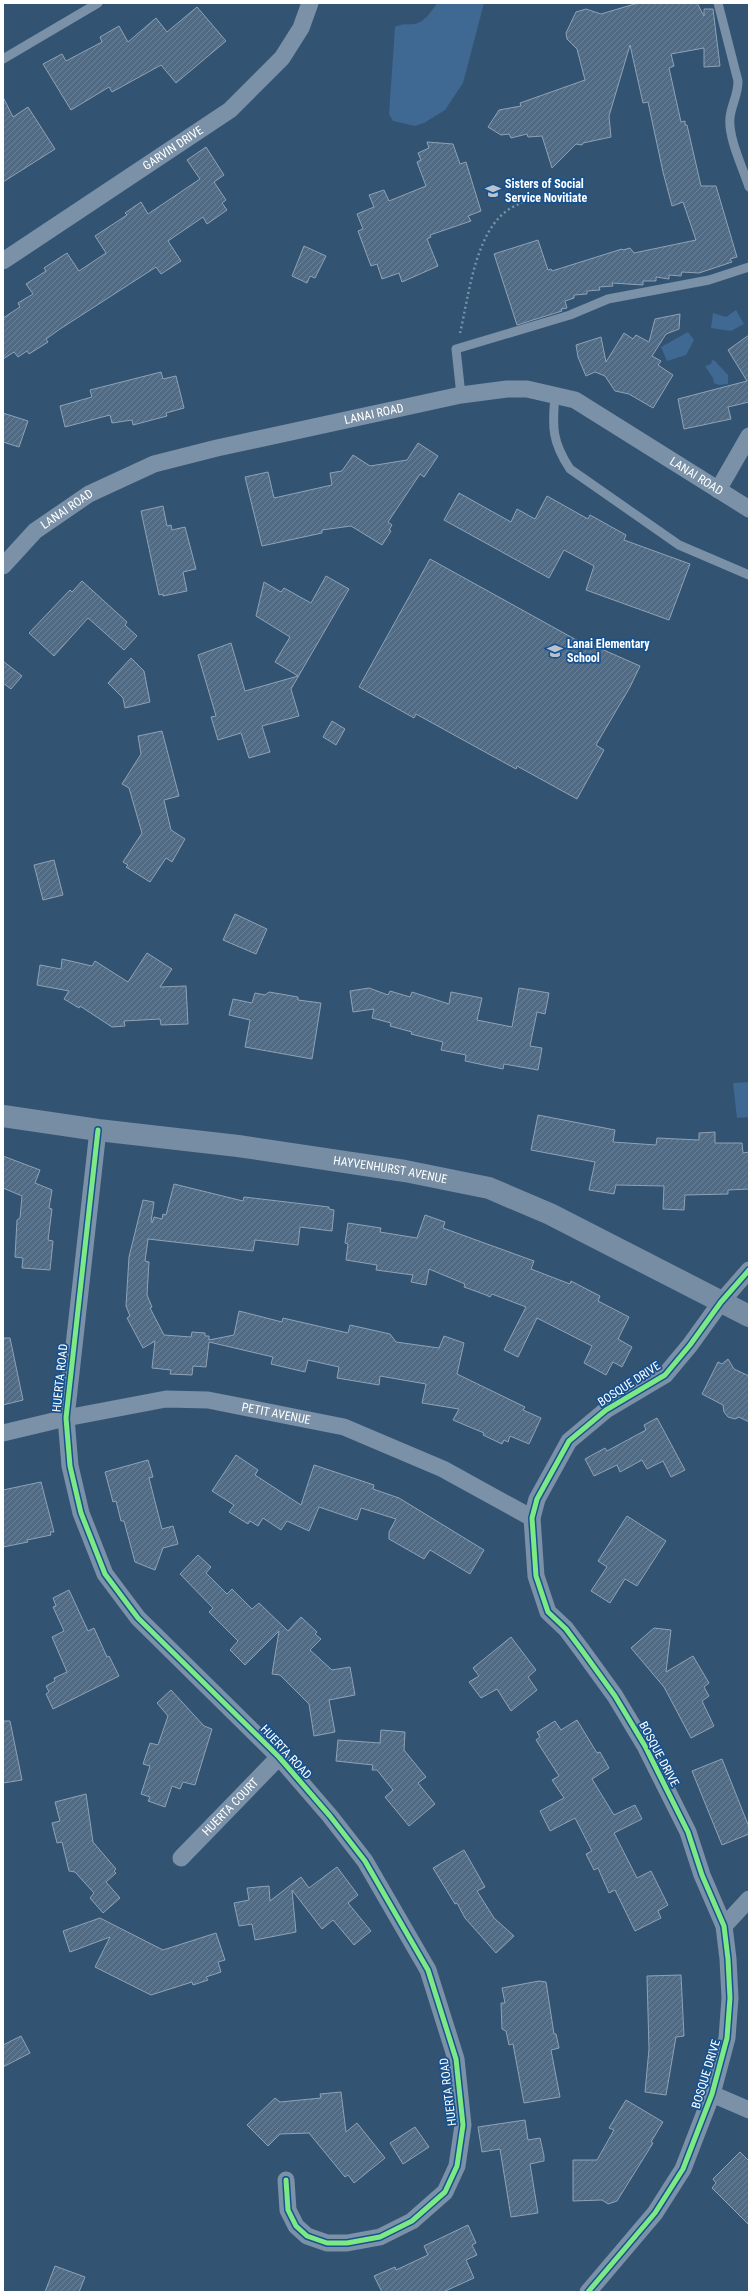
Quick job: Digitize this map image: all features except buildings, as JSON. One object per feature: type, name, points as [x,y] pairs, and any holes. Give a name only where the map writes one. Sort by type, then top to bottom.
[{"type":"main road","name":"HAYVENHURST AVENUE","points":[[3,1116],[98,1130],[238,1146],[282,1154],[405,1171],[489,1188],[550,1214],[749,1316]]},
{"type":"street","name":"GARVIN DRIVE","points":[[3,261],[230,110],[282,58],[301,28],[310,3]]},
{"type":"street","name":"LANAI ROAD","points":[[3,566],[41,526],[89,494],[154,464],[217,448],[461,395],[507,389],[527,389],[575,400],[749,509]]},
{"type":"street","points":[[718,490],[749,436]]},
{"type":"street","name":"HUERTA ROAD","points":[[98,1130],[66,1418],[70,1466],[81,1514],[105,1574],[138,1618],[279,1757],[330,1816],[365,1861],[428,1970],[456,2059],[463,2125],[457,2166],[445,2192],[412,2221],[380,2237],[347,2243],[327,2243],[307,2236],[296,2226],[288,2210],[286,2180]]},
{"type":"street","name":"BOSQUE DRIVE","points":[[588,2292],[655,2213],[683,2169],[712,2094],[727,2038],[730,1998],[724,1926],[702,1875],[688,1832],[645,1746],[615,1696],[566,1629],[548,1612],[536,1576],[532,1518],[537,1499],[569,1441],[606,1410],[665,1375],[690,1345],[721,1302],[749,1270]]},
{"type":"street","name":"PETIT AVENUE","points":[[3,1433],[66,1418],[166,1399],[208,1400],[298,1416],[344,1427],[416,1456],[532,1518]]},
{"type":"street","name":"HUERTA COURT","points":[[181,1858],[279,1757]]},
{"type":"street","points":[[724,1926],[749,1899]]},
{"type":"street","points":[[712,2094],[749,2110]]},
{"type":"lane","points":[[3,59],[98,3]]},
{"type":"lane","points":[[718,3],[738,81],[738,95],[730,118],[730,132],[749,187]]},
{"type":"lane","points":[[461,395],[456,349],[570,315],[591,304],[608,299],[709,280],[749,267]]},
{"type":"lane","points":[[555,396],[554,439],[560,453],[570,469],[679,545],[749,575]]},
{"type":"path","points":[[456,349],[479,252],[492,226],[511,208],[523,203],[545,197],[580,195]]},
{"type":"water","points":[[437,3],[484,3],[463,83],[445,110],[424,123],[415,126],[393,121],[389,114],[395,27],[418,23],[427,16]]},
{"type":"water","points":[[736,310],[744,324],[731,331],[711,328],[713,313],[726,317]]},
{"type":"water","points":[[688,332],[694,340],[686,355],[667,361],[661,347]]},
{"type":"water","points":[[712,360],[715,361],[728,375],[728,384],[719,385],[714,383],[713,378],[705,366],[711,364]]},
{"type":"water","points":[[749,1082],[749,1117],[737,1118],[733,1083]]},
{"type":"cycle path","points":[[98,1130],[66,1418],[70,1466],[81,1513],[105,1574],[138,1618],[279,1757],[330,1816],[365,1861],[428,1970],[456,2059],[463,2125],[457,2166],[445,2192],[412,2221],[380,2237],[347,2243],[327,2243],[307,2236],[296,2226],[288,2210],[286,2180]]},
{"type":"cycle path","points":[[588,2292],[655,2213],[683,2169],[712,2094],[727,2038],[730,1998],[728,1959],[724,1926],[702,1875],[688,1832],[645,1746],[615,1696],[581,1649],[566,1629],[548,1612],[536,1576],[532,1518],[537,1499],[569,1441],[606,1410],[665,1375],[690,1345],[721,1302],[749,1270]]},
{"type":"place","name":"Sisters of Social Service Novitiate","points":[[493,191]]},
{"type":"place","name":"Lanai Elementary School","points":[[555,651]]}]
